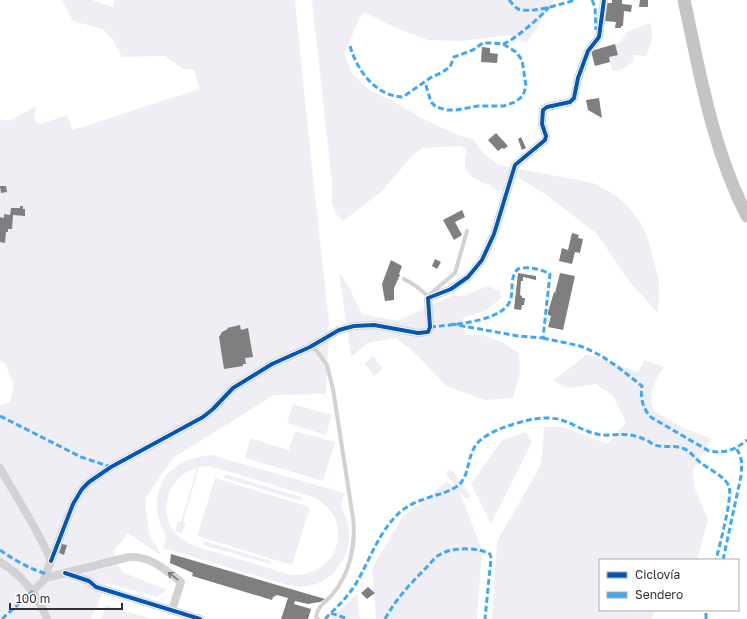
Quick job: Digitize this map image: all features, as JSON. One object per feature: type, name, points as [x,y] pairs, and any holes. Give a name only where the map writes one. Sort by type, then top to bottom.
[{"type":"highway","points":[[684,0],[699,74],[717,141],[729,176],[747,216]]},
{"type":"street","points":[[33,591],[45,578],[71,507],[78,495],[89,482],[111,467],[203,417],[233,388],[272,364],[286,356],[310,347],[339,330],[354,326],[374,325],[422,334],[428,332],[430,328],[428,297],[451,289],[468,277],[482,260],[494,234],[515,165],[545,140],[546,136],[542,124],[542,110],[547,107],[570,102],[574,98],[578,78],[588,51],[598,37],[604,0]]},
{"type":"street","points":[[0,468],[43,542],[51,561]]},
{"type":"street","points":[[45,578],[128,557],[140,556],[156,563],[181,582],[172,610]]},
{"type":"street","points":[[0,562],[20,576],[33,591],[47,619]]},
{"type":"street","points":[[66,573],[89,581],[96,587],[200,619]]},
{"type":"lane","points":[[404,279],[416,286],[428,297],[455,274],[467,231]]},
{"type":"lane","points":[[310,347],[316,350],[327,364],[333,389],[354,530],[354,546],[347,569],[333,595],[317,610],[316,616],[318,619]]},
{"type":"shaded area","points":[[62,0],[92,0],[113,7],[114,0],[295,0],[329,322],[326,394],[274,395],[173,458],[145,499],[149,534],[162,556],[128,533],[113,552],[122,572],[167,590],[157,597],[107,583],[91,619],[0,619],[0,405],[10,402],[14,386],[5,363],[0,361],[0,119],[9,121],[36,106],[34,121],[41,124],[67,115],[73,130],[199,89],[194,70],[183,69],[164,56],[122,57],[112,38],[102,29],[73,21]]},
{"type":"shaded area","points":[[312,0],[554,0],[527,43],[509,35],[461,41],[428,40],[387,24],[364,12],[359,19],[344,54],[353,75],[371,91],[395,102],[423,119],[458,135],[473,139],[483,153],[499,165],[593,183],[617,196],[629,207],[642,225],[648,239],[659,281],[658,313],[629,281],[596,233],[545,194],[512,174],[507,191],[496,190],[471,176],[465,169],[467,150],[461,146],[424,148],[415,153],[381,192],[343,221],[335,213],[332,204],[332,182]]},
{"type":"shaded area","points":[[650,23],[652,40],[645,56],[632,55],[634,59],[628,66],[612,71],[609,57],[618,55],[615,44],[621,42],[627,32]]},
{"type":"shaded area","points":[[339,273],[347,283],[362,314],[398,321],[452,296],[464,296],[487,286],[500,291],[501,298],[485,311],[463,318],[465,335],[483,335],[502,342],[519,353],[520,372],[513,398],[485,400],[446,386],[418,356],[396,338],[368,343],[351,357]]},
{"type":"shaded area","points":[[587,354],[638,372],[644,360],[664,367],[655,382],[651,394],[652,406],[655,411],[681,426],[712,439],[693,470],[695,489],[708,520],[697,559],[599,559],[599,611],[655,611],[653,619],[492,619],[497,541],[541,465],[544,427],[563,427],[608,444],[626,422],[613,396],[596,384],[569,388],[553,381]]},
{"type":"shaded area","points":[[373,356],[383,369],[374,376],[365,363]]},
{"type":"shaded area","points":[[293,404],[332,415],[326,435],[287,423]]},
{"type":"shaded area","points":[[295,431],[335,442],[323,481],[245,458],[250,438],[289,450]]},
{"type":"shaded area","points":[[526,432],[532,442],[491,524],[471,484],[502,440]]},
{"type":"shaded area","points":[[212,455],[344,493],[341,506],[347,519],[349,532],[348,546],[344,558],[337,570],[327,579],[314,585],[298,587],[163,548],[166,537],[160,522],[157,507],[158,493],[163,481],[171,471],[181,463],[195,458]],"holes":[[[209,466],[313,497],[323,503],[331,511],[338,527],[337,542],[331,557],[326,563],[312,572],[292,575],[188,543],[176,533],[171,527],[166,508],[170,491],[181,476],[188,471],[197,468],[181,522],[178,521],[175,531],[182,533],[186,524],[183,522],[199,467]]]},
{"type":"shaded area","points":[[451,469],[471,496],[466,499],[460,493],[482,550],[477,619],[376,619],[372,568],[403,516],[447,482],[459,491],[445,473]]},
{"type":"shaded area","points":[[225,474],[302,497],[301,501],[224,478]]},
{"type":"shaded area","points":[[215,478],[310,507],[292,565],[197,536]]},
{"type":"shaded area","points":[[204,541],[271,561],[270,564],[203,545]]},
{"type":"shaded area","points":[[357,594],[360,619],[331,618]]},
{"type":"shaded area","points":[[106,605],[152,619],[101,619]]},
{"type":"building","points":[[612,0],[622,0],[622,4],[632,5],[631,12],[624,11],[623,26],[621,26],[621,28],[615,28],[616,22],[605,21],[607,3],[612,3]]},
{"type":"building","points":[[640,0],[648,0],[648,7],[639,7]]},
{"type":"building","points":[[615,44],[618,55],[609,57],[610,62],[595,66],[591,51]]},
{"type":"building","points":[[482,47],[490,48],[490,53],[498,54],[497,63],[481,62]]},
{"type":"building","points":[[599,98],[602,118],[588,110],[586,100]]},
{"type":"building","points":[[496,133],[508,146],[498,151],[488,140]]},
{"type":"building","points":[[521,137],[526,148],[522,150],[518,139]]},
{"type":"building","points":[[0,186],[6,186],[7,192],[1,193]]},
{"type":"building","points":[[20,206],[23,206],[23,209],[25,209],[25,216],[13,215],[12,229],[8,229],[8,232],[6,232],[5,243],[0,242],[0,217],[4,218],[4,214],[10,215],[11,208],[20,208]]},
{"type":"building","points":[[462,210],[465,217],[455,222],[462,235],[454,240],[443,220]]},
{"type":"building","points":[[572,233],[579,235],[578,238],[583,239],[580,253],[575,252],[572,264],[559,261],[562,248],[568,250]]},
{"type":"building","points":[[435,259],[441,262],[437,269],[432,266]]},
{"type":"building","points":[[391,260],[402,266],[394,288],[394,300],[385,301],[382,284]]},
{"type":"building","points":[[518,273],[536,276],[536,280],[523,277],[523,281],[521,281],[520,295],[522,298],[525,298],[524,305],[522,305],[521,310],[514,309]]},
{"type":"building","points":[[560,273],[575,276],[563,330],[548,327],[551,316],[548,315],[548,312]]},
{"type":"building","points":[[240,325],[241,330],[248,328],[253,357],[245,358],[246,364],[243,364],[243,366],[224,369],[219,337],[222,332],[228,329],[227,328]]},
{"type":"building","points":[[62,544],[67,545],[64,555],[59,553]]},
{"type":"building","points":[[171,554],[325,599],[320,602],[308,604],[295,601],[294,604],[311,609],[308,619],[281,619],[288,598],[277,595],[273,597],[272,600],[192,576],[193,573],[170,563]]},
{"type":"building","points":[[368,587],[375,593],[367,599],[361,593]]},
{"type":"marked path","points":[[509,0],[518,9],[523,10],[546,8],[575,0]]},
{"type":"marked path","points":[[592,0],[595,7],[596,30]]},
{"type":"marked path","points":[[503,44],[535,21],[549,7]]},
{"type":"marked path","points":[[350,46],[362,72],[376,87],[393,96],[403,97],[430,78],[450,67],[454,57],[473,50],[483,43],[503,44],[516,52],[522,60],[526,86],[523,96],[515,102],[504,106],[478,106],[447,110],[436,107],[431,102],[425,82]]},
{"type":"marked path","points":[[430,327],[450,325],[463,323],[476,321],[499,312],[507,306],[511,298],[513,279],[515,272],[518,269],[534,268],[550,274],[543,338],[518,336],[452,324]]},
{"type":"marked path","points":[[543,338],[580,346],[612,363],[642,386],[641,395],[643,404],[646,411],[652,418],[709,451],[720,452],[729,450],[747,440]]},
{"type":"marked path","points":[[0,416],[81,457],[111,467]]},
{"type":"marked path","points":[[325,619],[351,591],[386,528],[403,509],[459,485],[466,473],[474,447],[486,436],[507,426],[534,419],[549,418],[562,420],[597,434],[630,435],[644,439],[655,445],[679,447],[688,451],[720,476],[729,486],[729,500],[716,559]]},
{"type":"marked path","points":[[723,559],[742,468],[739,454],[735,447]]},
{"type":"marked path","points":[[385,619],[404,592],[435,558],[444,552],[457,549],[479,550],[490,554],[491,558],[485,619]]},
{"type":"marked path","points":[[0,550],[22,564],[47,574]]},
{"type":"marked path","points":[[2,619],[33,591]]},
{"type":"marked path","points":[[706,611],[706,619]]},
{"type":"marked path","points":[[331,613],[348,619]]},
{"type":"cycle path","points":[[51,561],[73,504],[82,489],[89,482],[111,467],[203,417],[233,388],[272,364],[310,347],[339,330],[354,326],[374,325],[418,333],[428,332],[430,327],[428,298],[451,289],[468,277],[482,260],[494,234],[515,165],[545,140],[546,136],[542,124],[543,110],[547,107],[570,102],[574,98],[578,78],[588,51],[599,37],[604,0]]},
{"type":"cycle path","points":[[65,573],[89,581],[96,587],[200,619]]}]
